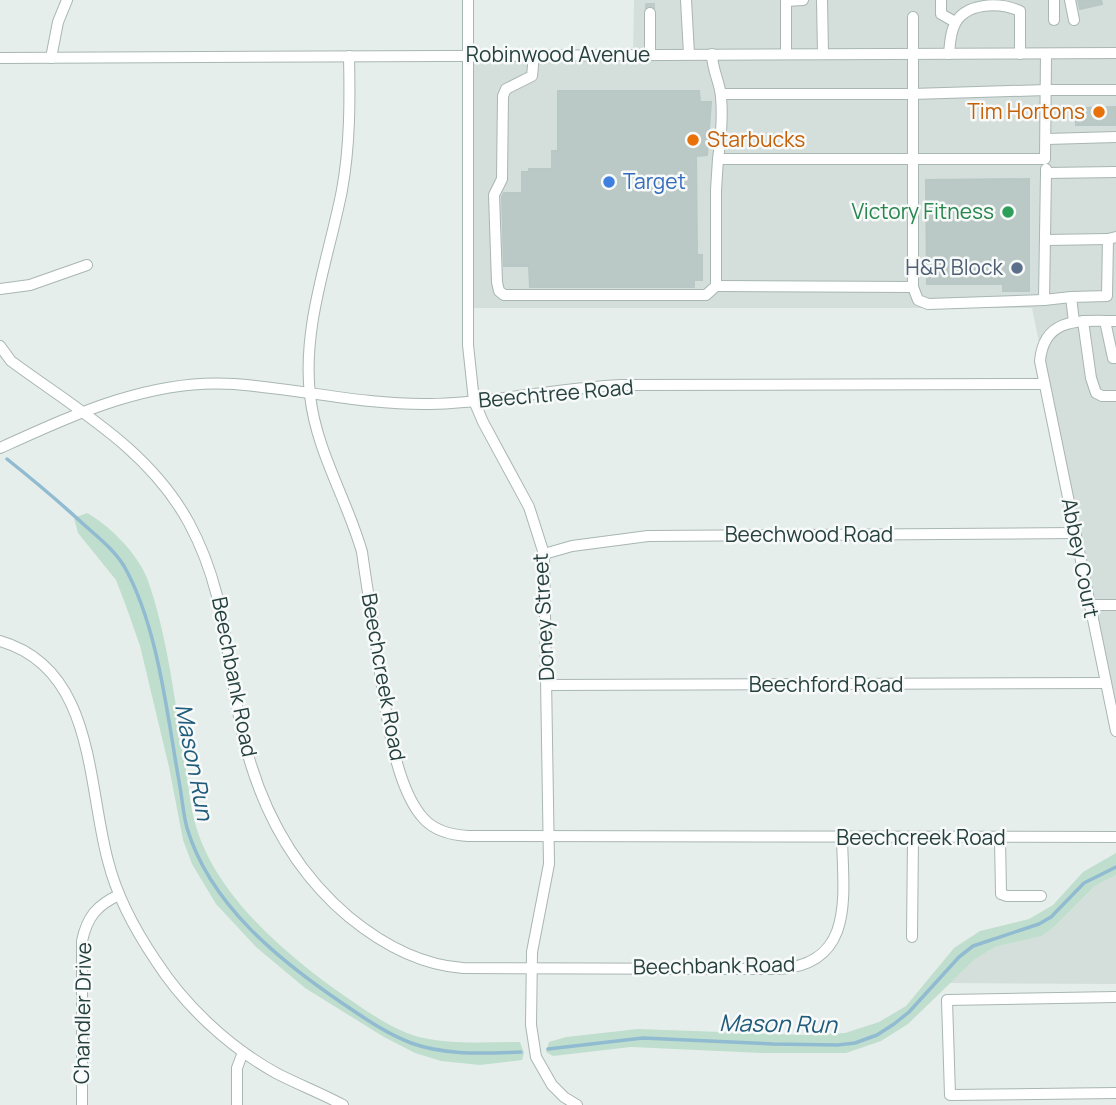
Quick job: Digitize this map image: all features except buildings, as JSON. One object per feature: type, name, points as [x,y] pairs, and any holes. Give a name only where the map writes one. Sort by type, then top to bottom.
[{"type":"street","points":[[51,58],[58,22],[66,0]]},
{"type":"street","name":"Doney Street","points":[[468,0],[468,345],[474,401],[528,507],[544,554],[549,864],[532,952],[531,1025],[536,1056],[561,1101],[578,1105]]},
{"type":"street","points":[[686,0],[689,54]]},
{"type":"street","points":[[786,54],[786,1],[803,0]]},
{"type":"street","points":[[822,0],[822,53]]},
{"type":"street","points":[[941,0],[941,14],[955,22]]},
{"type":"street","points":[[1054,0],[1054,20]]},
{"type":"street","points":[[1070,0],[1074,20]]},
{"type":"street","points":[[949,54],[950,37],[955,22],[968,5],[1008,6],[1020,11],[1020,54]]},
{"type":"street","points":[[650,13],[650,55]]},
{"type":"street","points":[[913,17],[913,286],[918,300],[928,304],[1107,296],[1112,238],[1046,240]]},
{"type":"street","name":"Robinwood Avenue","points":[[0,58],[1116,52]]},
{"type":"street","points":[[712,54],[712,68],[721,94],[722,127],[716,190],[716,286]]},
{"type":"street","points":[[1044,300],[1046,54]]},
{"type":"street","points":[[534,55],[532,76],[506,89],[503,96],[502,179],[494,195],[497,282],[499,291],[504,295],[706,295],[716,286],[913,286]]},
{"type":"street","name":"Beechcreek Road","points":[[349,56],[350,112],[347,152],[312,330],[310,394],[322,446],[362,552],[387,713],[399,769],[423,818],[433,826],[456,835],[1116,837]]},
{"type":"street","points":[[721,94],[1116,90]]},
{"type":"street","points":[[1047,139],[1116,137]]},
{"type":"street","points":[[718,159],[1045,159]]},
{"type":"street","points":[[1046,173],[1116,172]]},
{"type":"street","points":[[0,289],[30,285],[87,265]]},
{"type":"street","points":[[1071,297],[1096,393],[1116,396]]},
{"type":"street","points":[[1044,384],[1041,350],[1045,340],[1062,325],[1110,321],[1113,358],[1116,358]]},
{"type":"street","name":"Beechbank Road","points":[[0,346],[11,360],[131,449],[150,467],[172,495],[189,523],[216,584],[244,745],[261,796],[280,835],[325,894],[361,926],[404,953],[426,962],[463,968],[793,968],[812,962],[830,947],[840,925],[843,905],[842,837]]},
{"type":"street","name":"Beechtree Road","points":[[0,448],[82,411],[129,397],[191,386],[231,384],[385,404],[430,404],[621,385],[1044,384]]},
{"type":"street","name":"Abbey Court","points":[[1044,384],[1116,731]]},
{"type":"street","name":"Beechwood Road","points":[[544,554],[572,546],[648,536],[1075,533]]},
{"type":"street","points":[[1089,605],[1116,605]]},
{"type":"street","points":[[0,640],[19,648],[47,670],[67,692],[76,709],[85,740],[99,826],[119,895],[157,963],[180,993],[243,1052],[276,1073],[343,1105]]},
{"type":"street","name":"Beechford Road","points":[[547,685],[1106,683]]},
{"type":"street","points":[[912,937],[913,838]]},
{"type":"street","points":[[1000,838],[1001,894],[1041,896]]},
{"type":"street","name":"Chandler Drive","points":[[82,1105],[82,941],[88,918],[106,901],[119,895]]},
{"type":"street","points":[[1116,997],[947,1000],[950,1094],[1116,1093]]},
{"type":"street","points":[[237,1105],[237,1068],[243,1052]]},
{"type":"shaded area","points":[[634,0],[1116,0],[1116,720],[1032,308],[468,308],[470,57],[633,55]]},
{"type":"shaded area","points":[[1116,875],[1116,984],[950,983],[974,960],[995,947],[1042,936],[1095,886]]},
{"type":"green space","points":[[87,513],[122,541],[147,578],[166,648],[195,823],[219,876],[237,900],[279,945],[326,983],[383,1021],[410,1034],[431,1040],[520,1042],[524,1053],[522,1060],[480,1065],[441,1061],[415,1053],[305,988],[256,947],[216,904],[192,864],[183,840],[169,767],[140,646],[126,606],[116,580],[78,533],[74,518]]},
{"type":"green space","points":[[1116,853],[1116,875],[1095,886],[1055,926],[1042,936],[995,947],[974,960],[908,1024],[881,1041],[846,1053],[762,1053],[631,1047],[553,1056],[546,1052],[549,1042],[566,1037],[638,1029],[807,1035],[845,1033],[879,1022],[906,1006],[954,948],[980,931],[1029,919],[1053,905],[1083,872]]},
{"type":"waterway","name":"Mason Run","points":[[7,459],[115,553],[136,590],[160,671],[187,828],[212,882],[230,906],[250,929],[295,969],[350,1009],[393,1035],[438,1050],[466,1053],[521,1052]]},
{"type":"waterway","name":"Mason Run","points":[[548,1049],[643,1038],[773,1044],[855,1043],[877,1035],[909,1012],[959,957],[973,946],[1039,924],[1051,917],[1084,883],[1116,867]]},
{"type":"tunnel","points":[[650,0],[650,13]]},
{"type":"place","name":"Tim Hortons","points":[[1099,112]]},
{"type":"place","name":"Starbucks","points":[[693,140]]},
{"type":"place","name":"Target","points":[[609,182]]},
{"type":"place","name":"Victory Fitness","points":[[1008,212]]},
{"type":"place","name":"H&R Block","points":[[1017,268]]}]
